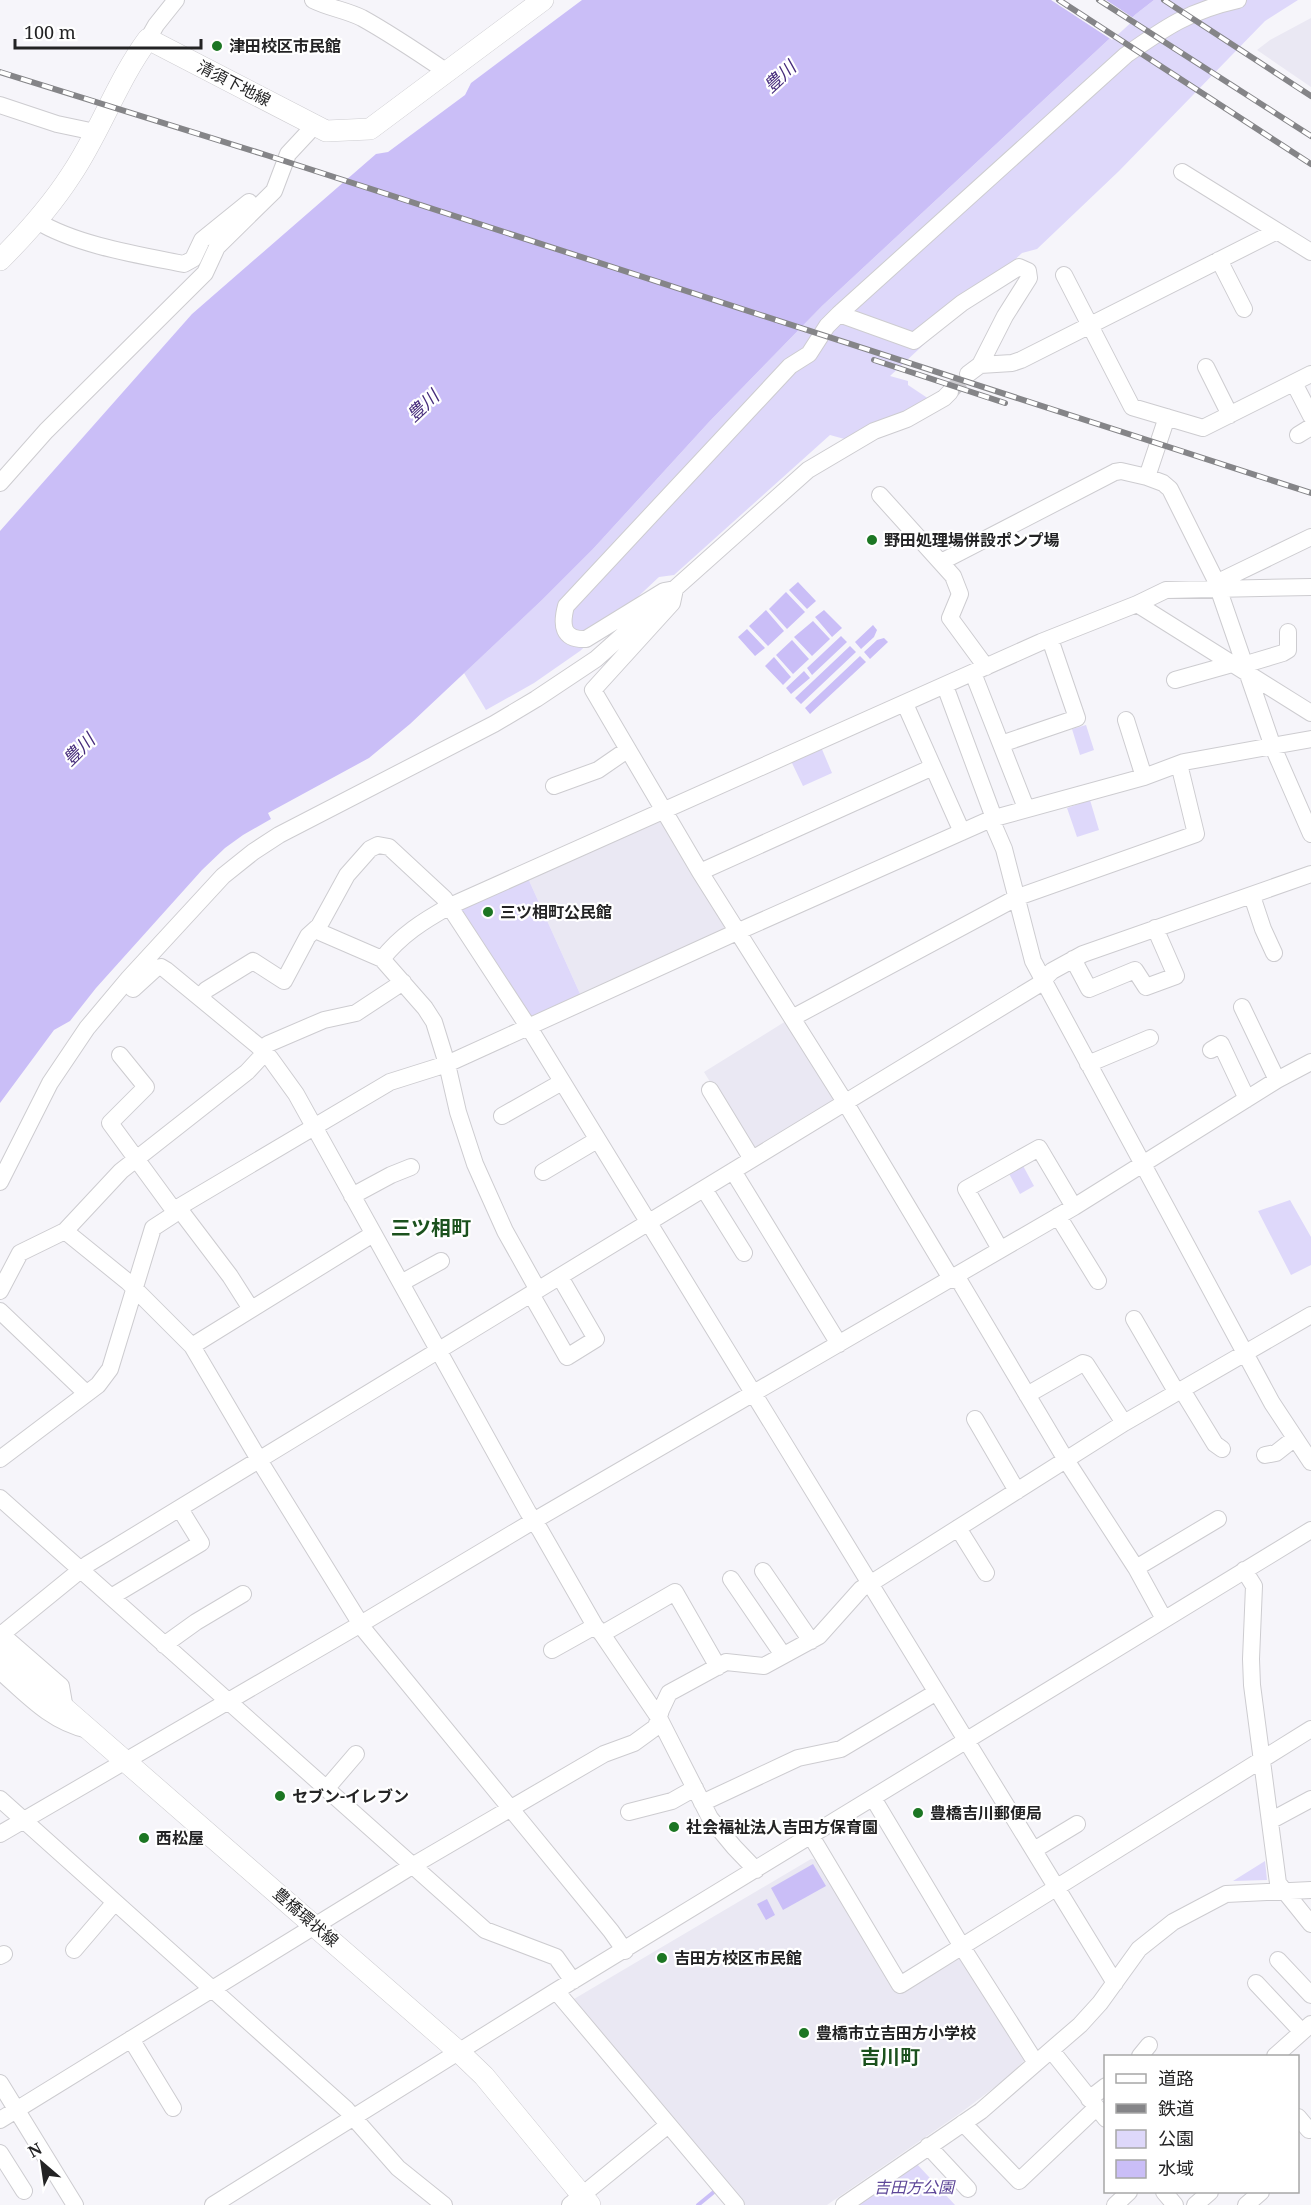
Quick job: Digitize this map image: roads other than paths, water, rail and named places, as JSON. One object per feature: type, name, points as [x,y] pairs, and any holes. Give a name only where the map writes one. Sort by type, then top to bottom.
[{"type":"main road","name":"清須下地線","points":[[148,39],[326,131],[370,129],[543,0]]},
{"type":"main road","points":[[0,260],[37,222],[72,175],[130,63],[148,39]]},
{"type":"main road","name":"豊橋環状線","points":[[1,1640],[65,1709],[315,1925],[484,2076],[581,2202]]},
{"type":"street","points":[[148,39],[176,0]]},
{"type":"street","points":[[313,0],[327,8],[362,18],[447,72]]},
{"type":"street","points":[[675,589],[664,591],[586,639],[575,639],[567,634],[563,622],[566,606],[790,366],[809,354],[827,326],[839,314],[1126,56],[1161,30],[1197,11],[1238,0]]},
{"type":"street","points":[[0,105],[57,124],[95,132]]},
{"type":"street","points":[[0,483],[46,431],[206,273],[217,247],[274,191],[288,153],[315,125]]},
{"type":"street","points":[[1182,172],[1311,252]]},
{"type":"street","points":[[37,222],[49,229],[116,250],[184,264],[193,259],[202,240],[256,196],[274,191]]},
{"type":"street","points":[[839,314],[914,341],[982,289],[1019,267],[1024,268],[1028,271],[1029,278],[974,369],[1012,363],[1277,231]]},
{"type":"street","points":[[1219,260],[1244,309]]},
{"type":"street","points":[[1064,275],[1132,407],[1203,428],[1311,374]]},
{"type":"street","points":[[1206,367],[1230,415]]},
{"type":"street","points":[[1294,382],[1311,416]]},
{"type":"street","points":[[0,1182],[50,1083],[87,1028],[129,978],[223,876],[253,852],[279,836],[494,724],[536,699],[596,659],[808,470],[874,431],[907,419],[944,398],[950,392]]},
{"type":"street","points":[[1147,477],[1167,417]]},
{"type":"street","points":[[941,561],[1115,472],[1121,471],[1163,483],[1170,489],[1217,586],[1241,667],[1272,747],[1311,834]]},
{"type":"street","points":[[880,495],[941,561],[960,589],[959,599],[950,618],[980,670],[1001,744],[1026,808]]},
{"type":"street","points":[[1217,586],[1311,537]]},
{"type":"street","points":[[382,959],[400,938],[421,922],[450,906],[1050,639],[1166,590],[1217,586],[1311,587]]},
{"type":"street","points":[[675,589],[672,603],[593,690],[700,872],[739,931],[952,1278],[960,1282],[1066,1460],[1136,1568],[1164,1619]]},
{"type":"street","points":[[1137,604],[1241,667],[1311,713]]},
{"type":"street","points":[[1175,680],[1241,667],[1288,650],[1288,632]]},
{"type":"street","points":[[1001,744],[1077,718],[1050,639]]},
{"type":"street","points":[[945,686],[1004,849],[1033,961],[1272,1403],[1311,1462]]},
{"type":"street","points":[[905,704],[962,832]]},
{"type":"street","points":[[1126,720],[1144,777]]},
{"type":"street","points":[[0,1459],[98,1385],[110,1369],[153,1228],[173,1215],[179,1207],[390,1082],[447,1064],[739,931],[993,819],[1144,777],[1179,764],[1311,739]]},
{"type":"street","points":[[554,786],[598,770],[627,750]]},
{"type":"street","points":[[792,1018],[1018,897],[1196,834],[1179,764]]},
{"type":"street","points":[[700,872],[933,767]]},
{"type":"street","points":[[201,998],[206,990],[253,961],[284,981],[308,936],[315,930],[347,875],[370,849],[378,845],[389,847],[450,906],[562,1082],[1115,1983]]},
{"type":"street","points":[[1,1640],[80,1570],[1038,986],[1052,971],[1083,954],[1311,874]]},
{"type":"street","points":[[1252,896],[1274,953]]},
{"type":"street","points":[[1073,959],[1089,989],[1135,970],[1146,987],[1176,976],[1155,928]]},
{"type":"street","points":[[315,930],[382,959],[425,1008],[434,1022],[458,1112],[475,1164],[567,1357],[596,1339],[560,1277]]},
{"type":"street","points":[[87,1028],[101,1022],[156,968],[161,967],[264,1052],[296,1094],[528,1512],[535,1520],[598,1630],[659,1718],[710,1818],[756,1869]]},
{"type":"street","points":[[0,1291],[20,1253],[65,1231],[121,1171],[247,1072],[268,1044],[324,1020],[356,1012],[403,982]]},
{"type":"street","points":[[1242,1007],[1277,1080]]},
{"type":"street","points":[[1088,1064],[1150,1038]]},
{"type":"street","points":[[1211,1050],[1221,1044],[1247,1099]]},
{"type":"street","points":[[120,1055],[146,1087],[110,1123],[170,1205],[183,1214],[222,1264],[251,1309]]},
{"type":"street","points":[[0,1834],[1074,1207],[1277,1080],[1311,1062]]},
{"type":"street","points":[[502,1116],[562,1082]]},
{"type":"street","points":[[710,1090],[752,1159]]},
{"type":"street","points":[[543,1172],[597,1140]]},
{"type":"street","points":[[1000,1249],[966,1189],[997,1171],[1039,1148],[1074,1207]]},
{"type":"street","points":[[352,1196],[391,1174],[411,1167]]},
{"type":"street","points":[[734,1171],[839,1344]]},
{"type":"street","points":[[704,1189],[744,1253]]},
{"type":"street","points":[[1058,1216],[1098,1281]]},
{"type":"street","points":[[65,1231],[135,1290],[192,1346],[361,1624],[625,1951]]},
{"type":"street","points":[[192,1346],[373,1234]]},
{"type":"street","points":[[401,1283],[441,1261]]},
{"type":"street","points":[[0,1311],[86,1393]]},
{"type":"street","points":[[0,2120],[412,1866],[604,1754],[646,1736],[656,1727],[669,1693],[726,1662],[764,1665],[811,1641],[819,1636],[861,1589],[1124,1423],[1311,1315]]},
{"type":"street","points":[[1134,1319],[1179,1391],[1215,1444],[1222,1449]]},
{"type":"street","points":[[1027,1395],[1083,1363],[1086,1364],[1124,1423]]},
{"type":"street","points":[[975,1419],[1017,1491]]},
{"type":"street","points":[[1266,1455],[1276,1453],[1295,1438]]},
{"type":"street","points":[[0,1498],[485,1930],[556,1957],[573,1982]]},
{"type":"street","points":[[111,1597],[201,1543],[180,1509]]},
{"type":"street","points":[[1136,1568],[1218,1519]]},
{"type":"street","points":[[958,1528],[986,1573]]},
{"type":"street","points":[[213,2205],[556,1991],[625,1951],[1311,1530]]},
{"type":"street","points":[[764,1570],[811,1641]]},
{"type":"street","points":[[1244,1570],[1254,1586],[1251,1659],[1278,1883],[1311,1924]]},
{"type":"street","points":[[731,1579],[783,1655]]},
{"type":"street","points":[[552,1650],[675,1592],[718,1667]]},
{"type":"street","points":[[164,1645],[196,1622],[243,1594]]},
{"type":"street","points":[[0,1671],[52,1716],[70,1726],[92,1730]]},
{"type":"street","points":[[629,1812],[698,1795],[798,1758],[841,1749],[935,1693]]},
{"type":"street","points":[[811,1836],[900,1985],[1311,1728]]},
{"type":"street","points":[[326,1789],[356,1754]]},
{"type":"street","points":[[873,1798],[1036,2063]]},
{"type":"street","points":[[0,1799],[354,2117],[398,2168],[444,2205]]},
{"type":"street","points":[[1270,1821],[1311,1799]]},
{"type":"street","points":[[1034,1850],[1077,1824]]},
{"type":"street","points":[[844,2205],[981,2111],[1080,2025],[1115,1983],[1139,1949],[1173,1922],[1226,1894],[1311,1890]]},
{"type":"street","points":[[74,1950],[115,1902]]},
{"type":"street","points":[[1278,1960],[1311,1995]]},
{"type":"street","points":[[1256,1983],[1306,2028],[1276,2055]]},
{"type":"street","points":[[556,1991],[736,2205]]},
{"type":"street","points":[[131,2039],[173,2108]]},
{"type":"street","points":[[1051,2050],[1097,2109]]},
{"type":"street","points":[[0,2083],[75,2205]]},
{"type":"street","points":[[963,2123],[1019,2181],[1097,2109],[1104,2091]]},
{"type":"street","points":[[1299,2118],[1309,2130]]},
{"type":"street","points":[[581,2202],[668,2125]]},
{"type":"street","points":[[928,2146],[968,2189]]},
{"type":"street","points":[[0,2152],[24,2191]]},
{"type":"street","points":[[1115,2205],[1128,2193]]},
{"type":"street","points":[[1165,2193],[1175,2205]]},
{"type":"street","points":[[1195,2205],[1209,2193]]},
{"type":"street","points":[[1246,2205],[1260,2193]]},
{"type":"water","name":"豊川","points":[[582,0],[1154,0],[1136,14],[822,306],[709,422],[593,549],[410,724],[369,758],[268,813],[271,819],[225,848],[202,870],[96,988],[70,1021],[54,1030],[0,1103],[0,531],[192,314],[376,154],[388,152],[465,95],[471,83]]},
{"type":"water","points":[[798,582],[816,601],[807,609],[789,590]]},
{"type":"water","points":[[786,592],[805,612],[787,629],[769,609]]},
{"type":"water","points":[[766,610],[784,631],[768,646],[749,626]]},
{"type":"water","points":[[824,610],[842,628],[832,637],[815,617]]},
{"type":"water","points":[[813,621],[830,639],[812,656],[794,637]]},
{"type":"water","points":[[873,625],[877,630],[874,637],[861,649],[855,642]]},
{"type":"water","points":[[747,629],[765,648],[755,656],[738,637]]},
{"type":"water","points":[[841,636],[847,642],[812,675],[807,668]]},
{"type":"water","points":[[884,638],[888,642],[870,659],[864,652],[877,640]]},
{"type":"water","points":[[792,640],[809,659],[793,674],[776,655]]},
{"type":"water","points":[[850,646],[856,652],[801,704],[795,698]]},
{"type":"water","points":[[860,656],[866,662],[810,714],[805,708]]},
{"type":"water","points":[[774,657],[791,677],[783,685],[765,666]]},
{"type":"water","points":[[804,671],[810,678],[791,694],[786,688]]},
{"type":"water","points":[[813,1864],[826,1886],[783,1910],[771,1888]]},
{"type":"water","points":[[767,1899],[775,1915],[766,1920],[757,1904]]},
{"type":"waterway","points":[[698,2205],[715,2191],[714,2189]]},
{"type":"tunnel","points":[[950,392],[968,374]]},
{"type":"railway","points":[[1059,0],[1311,164]]},
{"type":"railway","points":[[1099,0],[1311,136]]},
{"type":"railway","points":[[1164,0],[1311,96]]},
{"type":"railway","points":[[0,72],[266,155],[1311,493]]},
{"type":"railway","points":[[874,360],[1005,403]]},
{"type":"place","name":"津田校区市民館","points":[[217,46]]},
{"type":"place","name":"野田処理場併設ポンプ場","points":[[872,540]]},
{"type":"place","name":"三ツ相町公民館","points":[[488,912]]},
{"type":"place","name":"セブン-イレブン","points":[[280,1796]]},
{"type":"place","name":"豊橋吉川郵便局","points":[[918,1813]]},
{"type":"place","name":"社会福祉法人吉田方保育園","points":[[674,1827]]},
{"type":"place","name":"西松屋","points":[[144,1838]]},
{"type":"place","name":"吉田方校区市民館","points":[[662,1958]]},
{"type":"place","name":"豊橋市立吉田方小学校","points":[[804,2033]]},
{"type":"district","name":"三ツ相町","points":[[431,1228]]},
{"type":"district","name":"吉川町","points":[[890,2057]]},
{"type":"park label","name":"吉田方公園","points":[[914,2187]]}]
